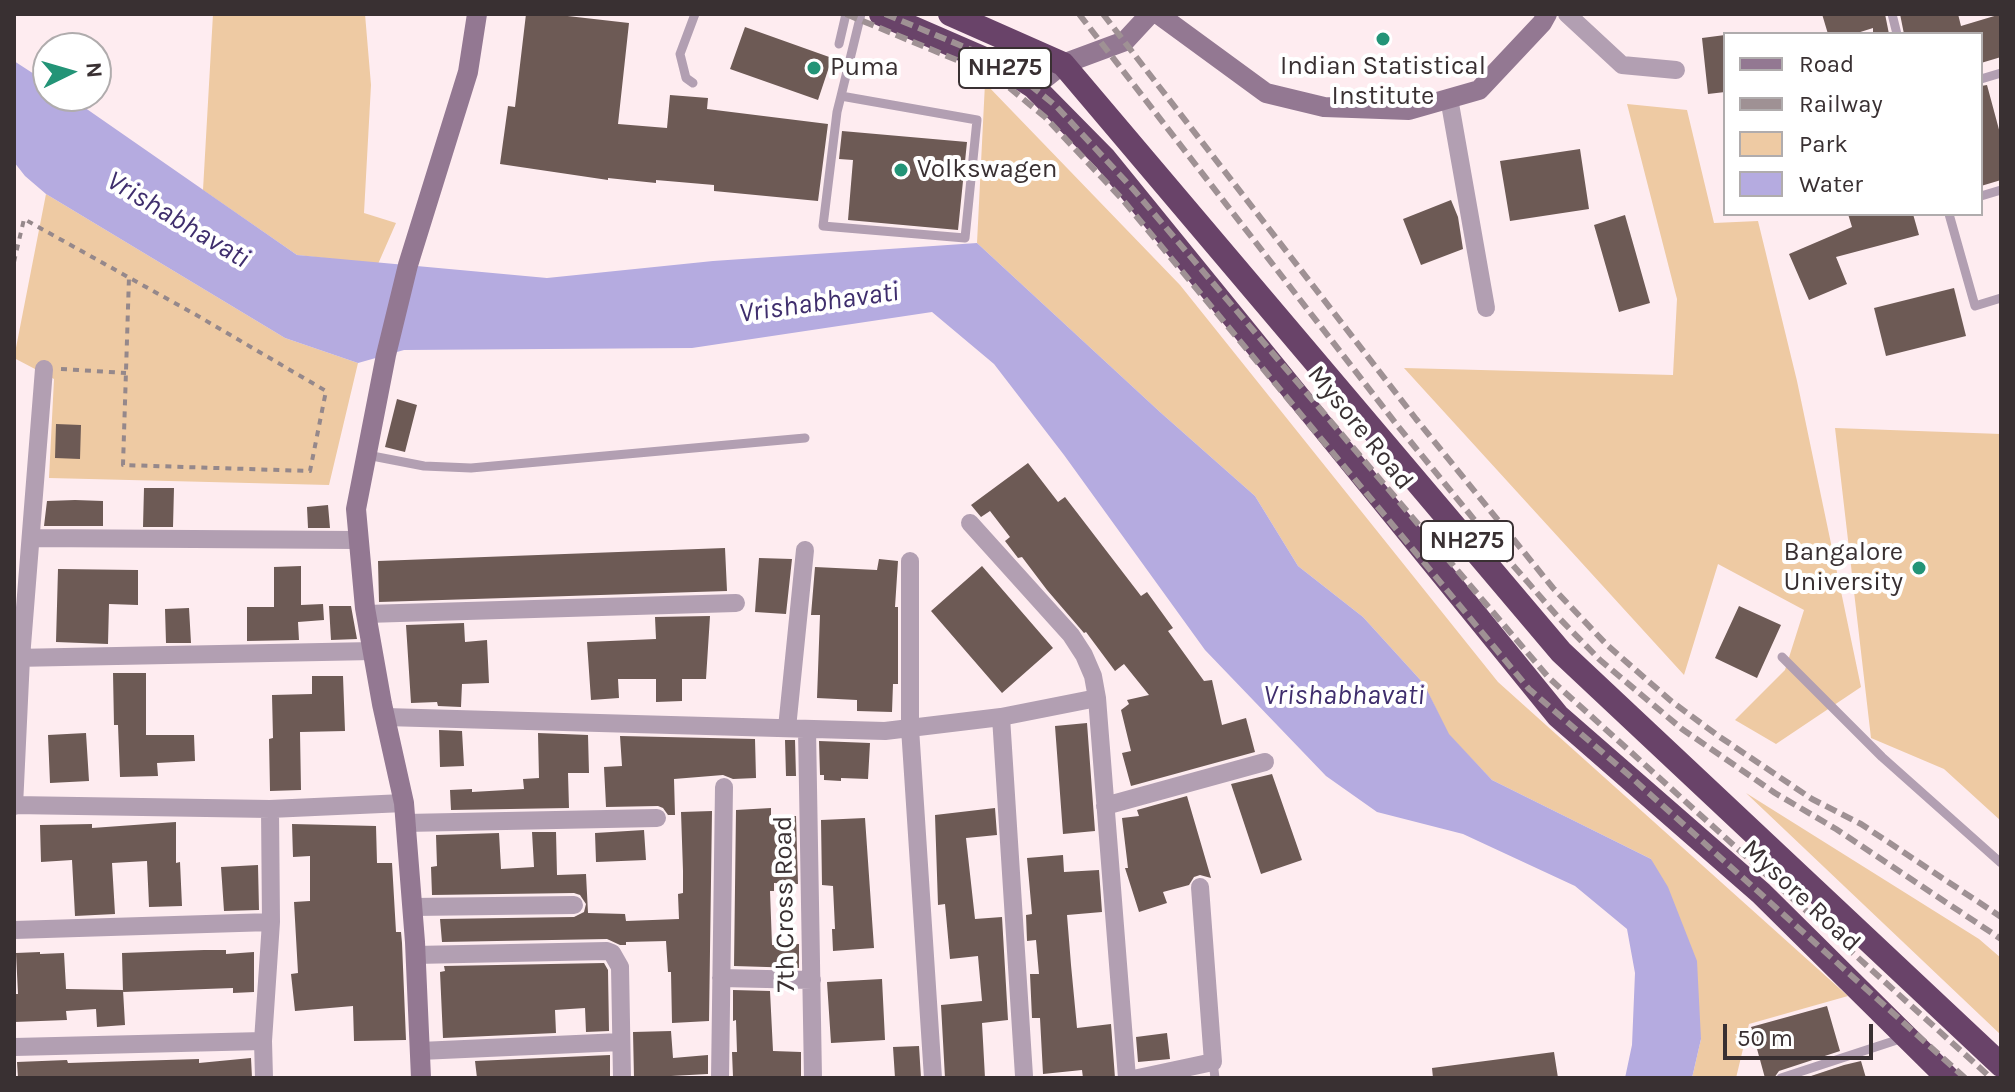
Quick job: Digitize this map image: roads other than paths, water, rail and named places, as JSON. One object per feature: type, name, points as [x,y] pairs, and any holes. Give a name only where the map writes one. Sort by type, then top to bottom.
[{"type":"highway","name":"Mysore Road","points":[[881,14],[1003,67],[1034,87],[1105,159],[1558,716],[1761,893],[1948,1078]]},
{"type":"highway","name":"Mysore Road","points":[[950,14],[1063,64],[1561,652],[2001,1065]]},
{"type":"street","points":[[421,1078],[413,907],[404,813],[366,614],[356,509],[386,355],[408,265],[468,72],[477,14]]},
{"type":"street","points":[[1034,87],[1063,64],[1125,41],[1150,14]]},
{"type":"street","points":[[1158,14],[1266,93],[1324,107],[1409,110],[1479,90],[1547,14]]},
{"type":"street","points":[[1567,14],[1622,65],[1676,70]]},
{"type":"street","points":[[1449,98],[1486,308]]},
{"type":"street","points":[[44,369],[31,538],[17,658],[14,806],[657,818]]},
{"type":"street","points":[[970,523],[1071,635],[1093,676],[1127,1078]]},
{"type":"street","points":[[31,538],[357,540]]},
{"type":"street","points":[[787,728],[805,550]]},
{"type":"street","points":[[910,561],[910,728],[933,1078]]},
{"type":"street","points":[[366,614],[736,603]]},
{"type":"street","points":[[17,658],[373,651]]},
{"type":"street","points":[[385,717],[885,731],[1001,717],[1097,698]]},
{"type":"street","points":[[1001,717],[1024,1076]]},
{"type":"street","name":"7th Cross Road","points":[[807,729],[813,1078]]},
{"type":"street","points":[[1105,806],[1265,762]]},
{"type":"street","points":[[720,1078],[724,787]]},
{"type":"street","points":[[264,1078],[263,1041],[271,922],[270,809]]},
{"type":"street","points":[[1138,1078],[1214,1070],[1200,887]]},
{"type":"street","points":[[413,907],[574,905]]},
{"type":"street","points":[[14,930],[271,922]]},
{"type":"street","points":[[415,955],[607,951],[615,957],[620,967],[622,1078]]},
{"type":"street","points":[[721,978],[812,980]]},
{"type":"street","points":[[14,1047],[263,1041]]},
{"type":"street","points":[[420,1051],[621,1042]]},
{"type":"lane","points":[[693,83],[686,78],[680,54],[695,14]]},
{"type":"lane","points":[[839,44],[846,14]]},
{"type":"lane","points":[[841,96],[977,120],[965,238],[823,226],[841,96],[861,14]]},
{"type":"lane","points":[[1950,216],[1975,306],[2001,298]]},
{"type":"lane","points":[[365,455],[424,466],[471,468],[805,438]]},
{"type":"lane","points":[[1782,657],[1882,757],[2001,863]]},
{"type":"lane","points":[[1781,1078],[1907,1037]]},
{"type":"water","name":"Vrishabhavati","points":[[14,61],[32,73],[32,112],[91,112],[297,255],[547,278],[713,261],[977,243],[1255,496],[1298,566],[1363,617],[1424,684],[1449,734],[1492,780],[1651,859],[1668,887],[1697,961],[1701,1039],[1692,1078],[1625,1078],[1632,1045],[1635,973],[1627,929],[1575,886],[1463,834],[1377,812],[1326,776],[1205,650],[994,364],[932,312],[692,348],[404,350],[358,363],[285,338],[46,194],[14,162]]},
{"type":"railway","points":[[846,14],[995,76],[1045,117],[1122,199],[1529,689],[1965,1078]]},
{"type":"railway","points":[[885,14],[1003,63],[1056,106],[1133,189],[1549,678],[1991,1078]]},
{"type":"railway","points":[[1079,14],[1397,425],[1490,539],[1600,660],[1682,729],[2001,939]]},
{"type":"railway","points":[[1103,14],[1416,419],[1553,588],[1607,645],[1671,701],[1717,735],[1812,799],[1861,824],[2001,917]]},
{"type":"place","name":"Indian Statistical Institute","points":[[1383,39]]},
{"type":"place","name":"Puma","points":[[814,68]]},
{"type":"place","name":"Volkswagen","points":[[901,170]]},
{"type":"place","name":"Bangalore University","points":[[1919,568]]}]
